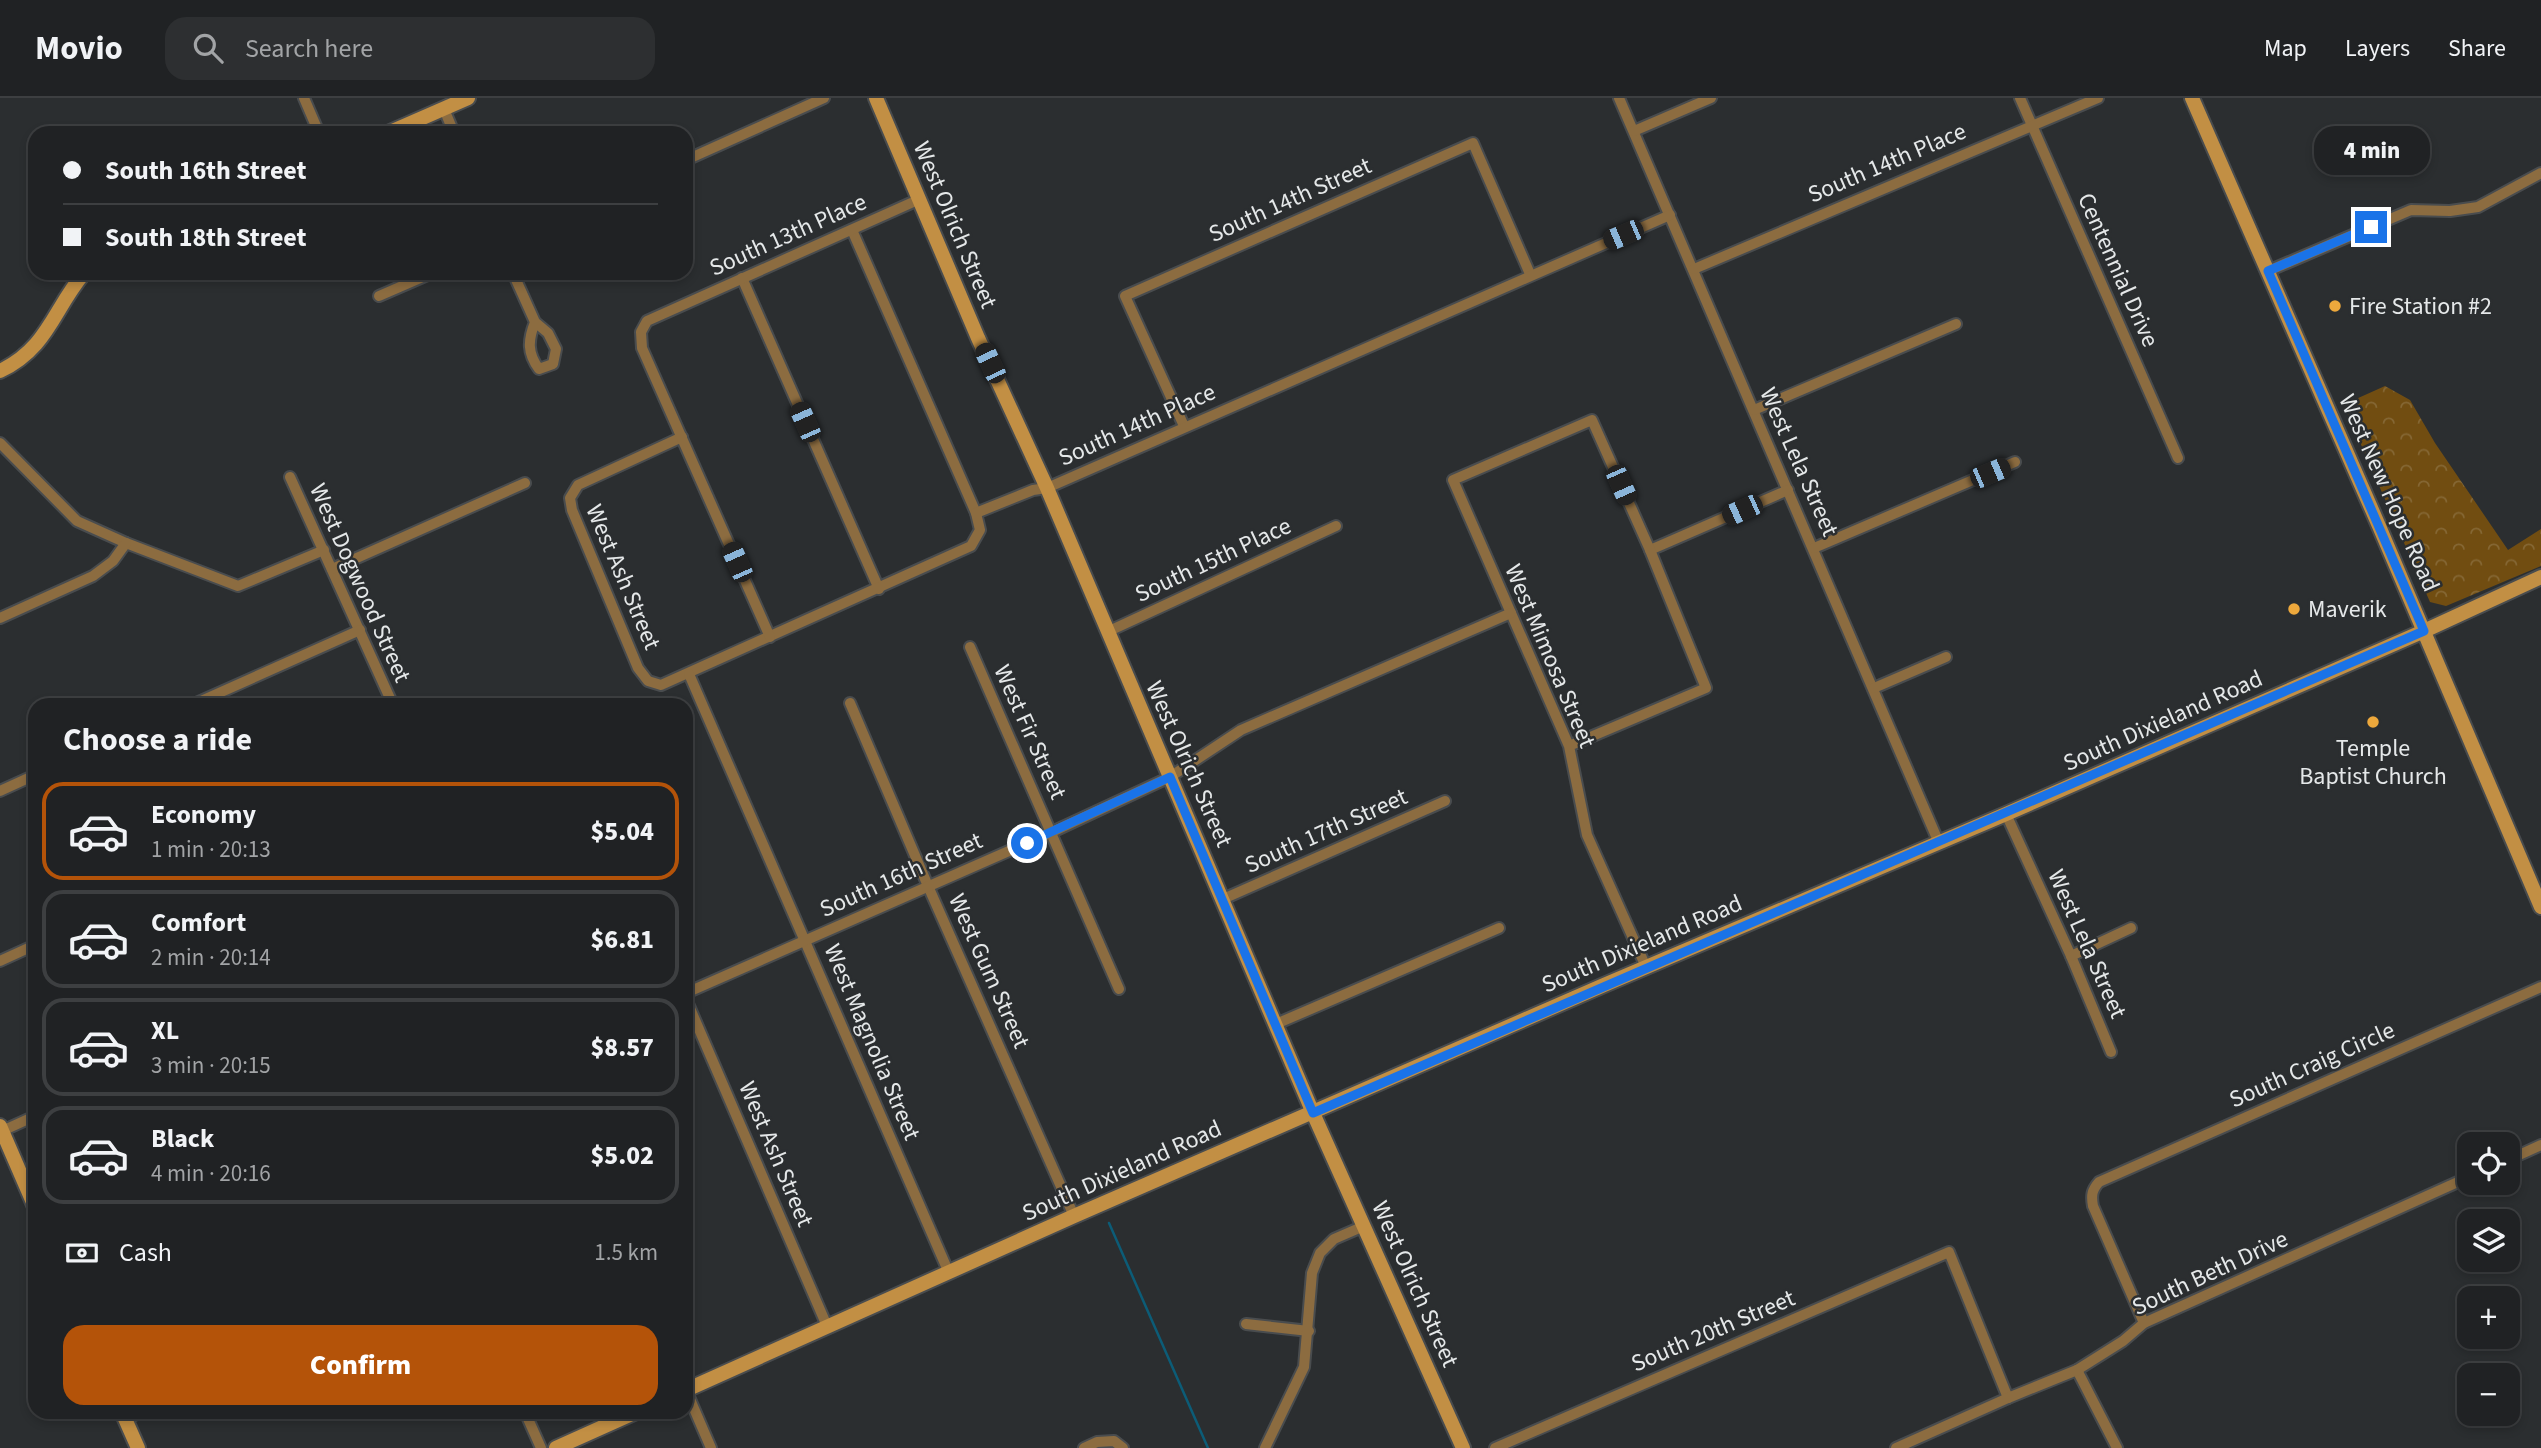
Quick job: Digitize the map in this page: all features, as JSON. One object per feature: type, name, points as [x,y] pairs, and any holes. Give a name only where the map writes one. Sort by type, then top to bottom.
[{"type":"main road","points":[[404,126],[468,98]]},
{"type":"main road","name":"West Olrich Street","points":[[876,98],[978,338],[1047,488],[1313,1113],[1463,1448]]},
{"type":"main road","name":"West New Hope Road","points":[[2192,98],[2541,907]]},
{"type":"main road","points":[[0,371],[32,350],[46,333],[78,280]]},
{"type":"main road","name":"South Dixieland Road","points":[[693,1387],[1074,1216],[2006,814],[2541,577]]},
{"type":"main road","points":[[1,1128],[28,1191]]},
{"type":"main road","points":[[125,1419],[138,1448]]},
{"type":"main road","points":[[556,1448],[620,1419]]},
{"type":"street","points":[[304,98],[316,126]]},
{"type":"street","points":[[693,157],[824,98]]},
{"type":"street","name":"West Lela Street","points":[[1619,98],[1939,843]]},
{"type":"street","points":[[1634,131],[1711,98]]},
{"type":"street","name":"Centennial Drive","points":[[2020,98],[2178,458]]},
{"type":"street","name":"South 14th Place","points":[[1694,269],[2098,98]]},
{"type":"street","points":[[444,109],[451,126]]},
{"type":"street","name":"South 14th Street","points":[[1184,426],[1125,296],[1472,143],[1530,274]]},
{"type":"street","points":[[2268,271],[2411,210],[2451,211],[2478,207],[2541,173]]},
{"type":"street","name":"South 13th Place","points":[[682,437],[642,348],[641,332],[648,321],[920,199]]},
{"type":"street","name":"South 14th Place","points":[[976,513],[1033,490],[1047,488],[1530,274],[1670,215]]},
{"type":"street","points":[[689,674],[971,546],[980,530],[976,513],[852,230]]},
{"type":"street","points":[[742,278],[878,589]]},
{"type":"street","points":[[379,296],[416,280]]},
{"type":"street","points":[[516,280],[535,322]]},
{"type":"street","points":[[1754,410],[1956,324]]},
{"type":"street","name":"West Mimosa Street","points":[[1646,967],[1587,835],[1569,746],[1453,480],[1592,420],[1650,550]]},
{"type":"street","points":[[682,437],[770,637]]},
{"type":"street","name":"West Ash Street","points":[[682,437],[574,488],[570,498],[572,510],[638,668],[648,681],[661,685],[689,674]]},
{"type":"street","points":[[0,443],[77,521],[238,586],[324,550]]},
{"type":"street","points":[[1814,548],[2015,462]]},
{"type":"street","name":"West Dogwood Street","points":[[290,477],[390,698]]},
{"type":"street","points":[[332,569],[525,483]]},
{"type":"street","points":[[1569,746],[1706,688],[1650,550],[1788,490]]},
{"type":"street","name":"South 15th Place","points":[[1107,632],[1336,526]]},
{"type":"street","points":[[0,618],[93,576],[113,561],[126,543]]},
{"type":"street","name":"South 16th Street","points":[[693,990],[1052,832],[1170,777],[1241,730],[1511,613]]},
{"type":"street","points":[[208,698],[360,630]]},
{"type":"street","name":"West Fir Street","points":[[970,648],[1119,989]]},
{"type":"street","points":[[1874,688],[1946,657]]},
{"type":"street","name":"West Magnolia Street","points":[[689,674],[949,1273]]},
{"type":"street","name":"West Gum Street","points":[[850,703],[1074,1216]]},
{"type":"street","points":[[0,791],[28,778]]},
{"type":"street","name":"South 17th Street","points":[[1223,899],[1445,801]]},
{"type":"street","name":"West Lela Street","points":[[2006,814],[2112,1052]]},
{"type":"street","points":[[1276,1024],[1499,928]]},
{"type":"street","points":[[2071,956],[2131,928]]},
{"type":"street","points":[[0,961],[28,948]]},
{"type":"street","name":"South Craig Circle","points":[[2144,1322],[2093,1206],[2093,1188],[2099,1182],[2541,987]]},
{"type":"street","name":"West Ash Street","points":[[693,1015],[827,1326]]},
{"type":"street","points":[[1,1128],[28,1118]]},
{"type":"street","points":[[2520,1155],[2541,1145]]},
{"type":"street","name":"South Beth Drive","points":[[1896,1448],[2077,1370],[2123,1341],[2144,1322],[2457,1182]]},
{"type":"street","points":[[1265,1448],[1304,1367],[1312,1273],[1320,1254],[1334,1238],[1364,1226]]},
{"type":"street","name":"South 20th Street","points":[[1495,1448],[1949,1252],[2008,1398]]},
{"type":"street","points":[[1246,1324],[1309,1331]]},
{"type":"street","points":[[2077,1370],[2118,1448]]},
{"type":"street","points":[[693,1406],[711,1448]]},
{"type":"street","points":[[528,1419],[541,1448]]},
{"type":"street","points":[[1084,1448],[1114,1441],[1122,1448]]},
{"type":"green space","points":[[2385,386],[2410,400],[2435,443],[2508,550],[2541,529],[2541,566],[2446,606],[2430,602],[2345,408],[2356,399]]},
{"type":"waterway","points":[[1109,1223],[1208,1448]]},
{"type":"place","name":"Fire Station #2","points":[[2335,306]]},
{"type":"place","name":"Maverik","points":[[2294,609]]},
{"type":"place","name":"Temple Baptist Church","points":[[2373,722]]},
{"type":"route","points":[[1027,843],[1170,777],[1313,1113],[1604,985],[1962,834],[2424,631],[2268,271],[2371,227]]}]
